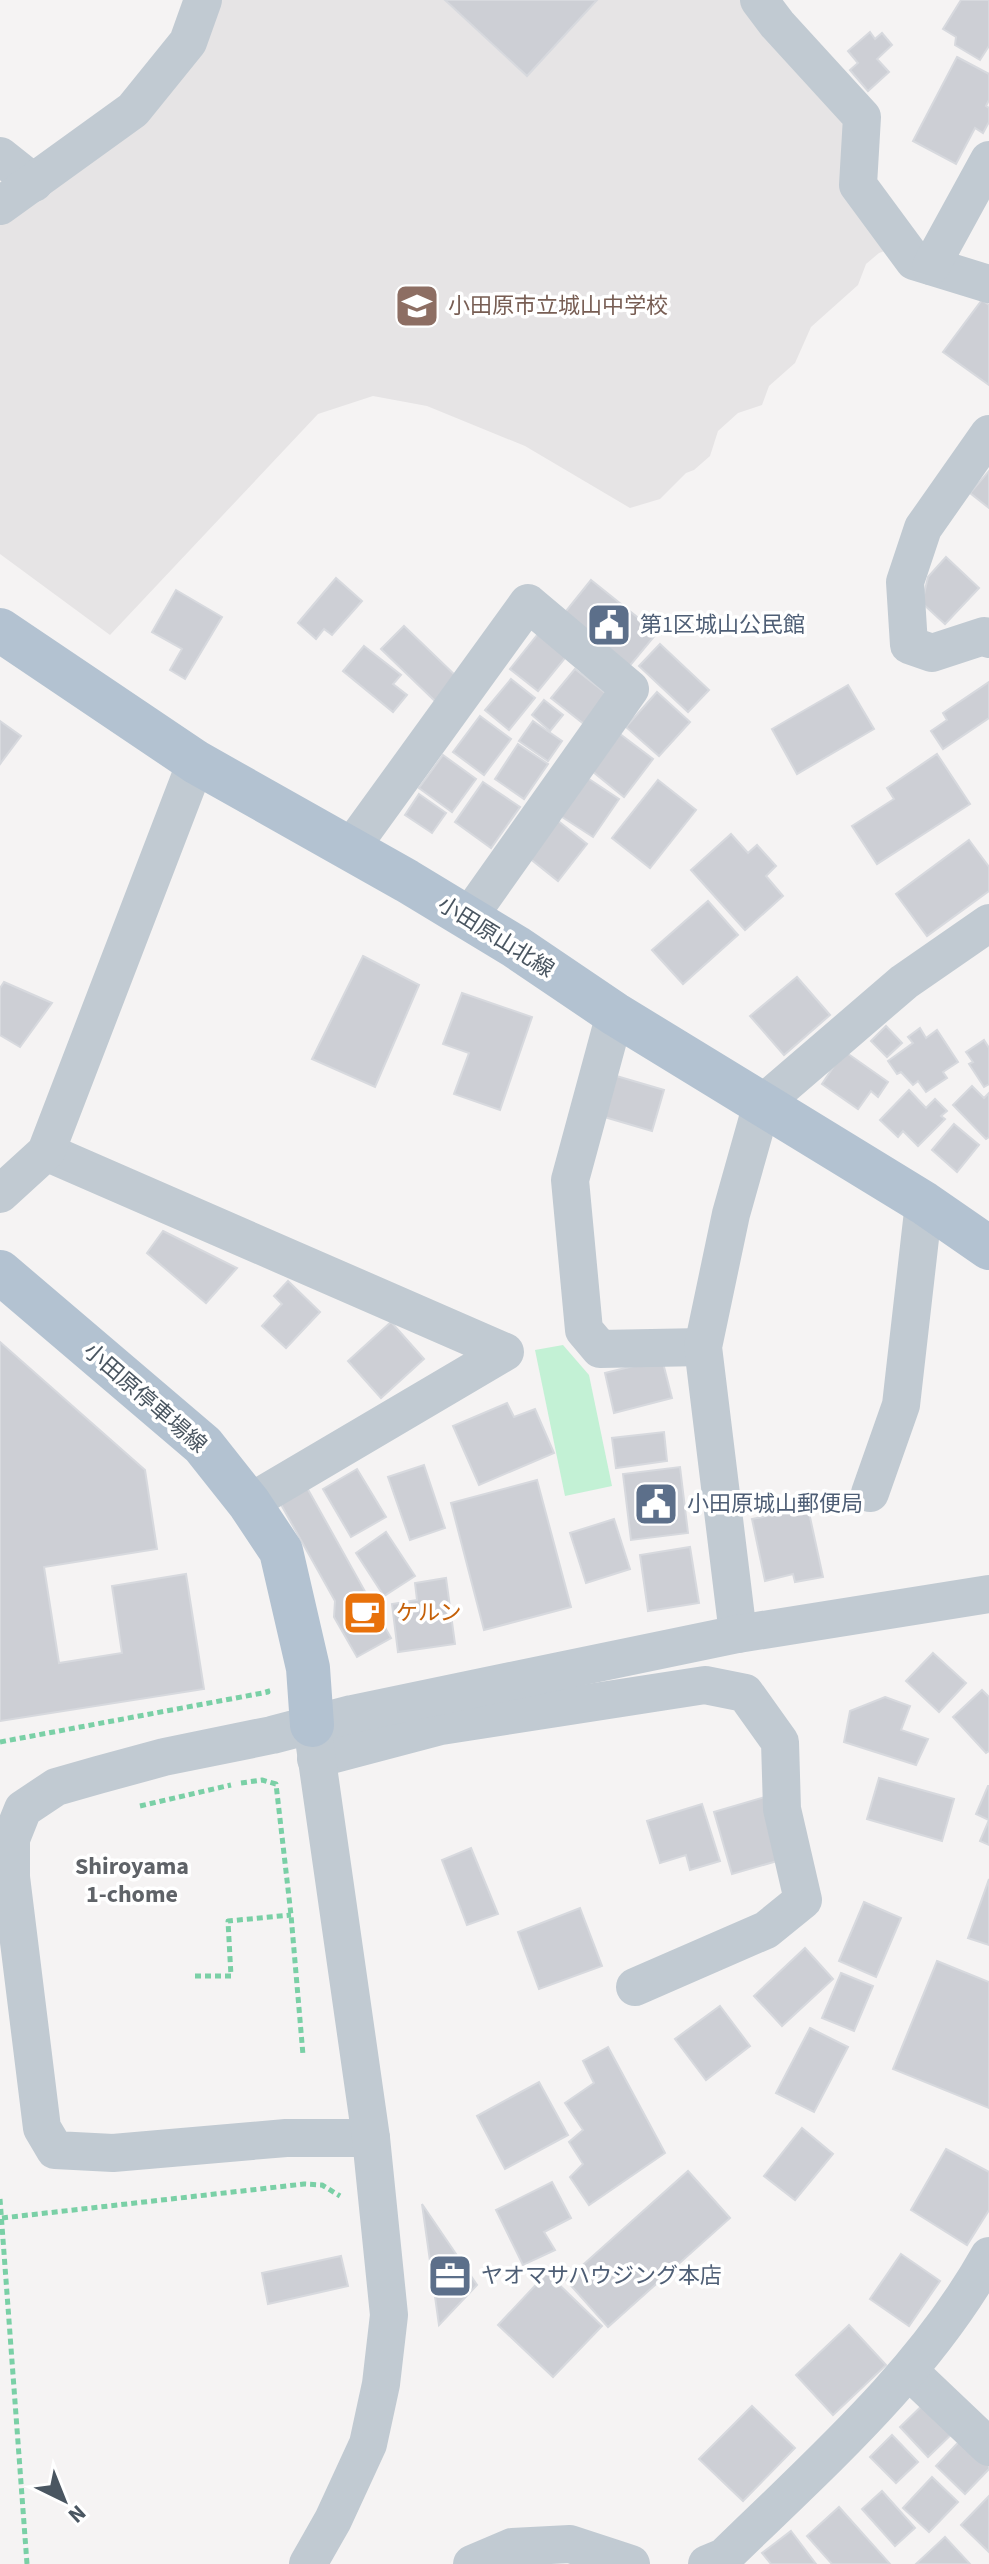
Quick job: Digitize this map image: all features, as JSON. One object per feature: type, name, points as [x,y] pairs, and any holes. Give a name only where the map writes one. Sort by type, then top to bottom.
[{"type":"main road","name":"小田原山北線","points":[[0,630],[196,762],[468,918],[615,1014],[924,1203],[989,1248]]},
{"type":"main road","name":"小田原停車場線","points":[[0,1272],[203,1445],[249,1503],[281,1551],[308,1668],[314,1742]]},
{"type":"street","points":[[0,206],[133,110],[188,42],[203,0]]},
{"type":"street","points":[[759,0],[862,117],[858,185],[914,261],[989,284]]},
{"type":"street","points":[[0,156],[34,183]]},
{"type":"street","points":[[931,266],[989,160]]},
{"type":"street","points":[[989,434],[923,528],[905,582],[909,645],[932,653],[984,636],[989,639]]},
{"type":"street","points":[[350,849],[528,603],[630,689],[468,918]]},
{"type":"street","points":[[0,1194],[46,1152],[196,762]]},
{"type":"street","points":[[738,1634],[703,1347],[731,1214],[762,1104],[904,982],[989,923]]},
{"type":"street","points":[[615,1014],[570,1180],[584,1330],[600,1349],[703,1347]]},
{"type":"street","points":[[46,1152],[505,1352],[249,1503]]},
{"type":"street","points":[[870,1493],[901,1405],[924,1203]]},
{"type":"street","points":[[314,1742],[352,1714],[738,1634],[989,1594]]},
{"type":"street","points":[[371,2138],[286,2138],[113,2153],[55,2150],[42,2128],[11,1877],[11,1839],[23,1809],[56,1787],[164,1757],[441,1726],[705,1685],[745,1693],[780,1742],[782,1809],[803,1900],[766,1930],[635,1987]]},
{"type":"street","points":[[308,2564],[333,2520],[368,2444],[381,2384],[389,2315],[371,2138],[314,1742]]},
{"type":"street","points":[[707,2564],[724,2557],[853,2431],[909,2371],[976,2280],[989,2256]]},
{"type":"street","points":[[909,2371],[989,2447]]},
{"type":"street","points":[[472,2564],[512,2547],[570,2544],[631,2564]]},
{"type":"path","points":[[0,1742],[268,1692],[267,1684]]},
{"type":"path","points":[[131,1808],[242,1783],[262,1780],[276,1784],[303,2055]]},
{"type":"path","points":[[195,1976],[231,1976],[228,1921],[291,1915]]},
{"type":"path","points":[[2,2218],[304,2184],[322,2185],[339,2195]]},
{"type":"path","points":[[0,2199],[27,2564]]},
{"type":"shaded area","name":"小田原市立城山中学校","points":[[214,0],[750,0],[853,125],[899,246],[879,253],[866,264],[858,285],[811,327],[795,363],[769,386],[762,405],[738,413],[718,431],[710,456],[686,473],[660,499],[630,508],[525,446],[427,406],[373,396],[318,414],[110,635],[0,554],[0,216],[54,178]]},
{"type":"green space","points":[[563,1345],[589,1375],[612,1486],[565,1496],[535,1350]]},
{"type":"building","points":[[445,0],[597,0],[527,76]]},
{"type":"building","points":[[961,0],[989,0],[989,46],[980,60],[955,45],[956,37],[943,29]]},
{"type":"building","points":[[870,32],[875,39],[882,33],[892,45],[877,59],[889,72],[868,91],[850,70],[858,63],[848,51]]},
{"type":"building","points":[[957,57],[989,74],[989,100],[986,106],[989,108],[989,122],[983,133],[975,128],[956,164],[913,141]]},
{"type":"building","points":[[982,300],[989,305],[989,385],[943,352]]},
{"type":"building","points":[[989,471],[989,508],[970,493]]},
{"type":"building","points":[[946,557],[979,588],[945,624],[922,603],[928,577]]},
{"type":"building","points":[[336,578],[362,601],[332,635],[324,629],[316,639],[298,623]]},
{"type":"building","name":"第1区城山公民館","points":[[591,580],[657,633],[627,669],[562,616]]},
{"type":"building","points":[[176,590],[222,617],[185,679],[170,670],[182,649],[152,632]]},
{"type":"building","points":[[404,626],[458,678],[435,701],[381,649]]},
{"type":"building","points":[[542,629],[570,652],[538,691],[510,669]]},
{"type":"building","points":[[660,644],[709,690],[688,712],[639,666]]},
{"type":"building","points":[[364,646],[401,675],[393,684],[407,695],[393,712],[343,671]]},
{"type":"building","points":[[575,669],[608,695],[584,724],[551,698]]},
{"type":"building","points":[[511,679],[535,698],[509,730],[485,710]]},
{"type":"building","points":[[989,682],[989,718],[943,749],[931,731],[947,720],[943,713]]},
{"type":"building","points":[[848,685],[874,729],[797,774],[772,729]]},
{"type":"building","points":[[657,692],[690,722],[659,756],[626,727]]},
{"type":"building","points":[[544,700],[563,715],[550,731],[532,715]]},
{"type":"building","points":[[480,716],[511,739],[484,775],[453,752]]},
{"type":"building","points":[[0,721],[21,736],[0,764]]},
{"type":"building","points":[[533,721],[562,741],[548,761],[519,741]]},
{"type":"building","points":[[620,734],[653,759],[624,797],[592,771]]},
{"type":"building","points":[[518,744],[548,764],[524,799],[495,779]]},
{"type":"building","points":[[937,754],[970,804],[877,864],[852,826],[894,799],[887,788]]},
{"type":"building","points":[[443,755],[476,779],[452,812],[419,788]]},
{"type":"building","points":[[586,777],[619,799],[593,837],[559,815]]},
{"type":"building","points":[[658,780],[696,810],[650,868],[612,838]]},
{"type":"building","points":[[483,782],[520,807],[491,848],[455,822]]},
{"type":"building","points":[[419,794],[446,813],[432,833],[405,815]]},
{"type":"building","points":[[557,820],[587,844],[558,881],[528,857]]},
{"type":"building","points":[[731,834],[748,853],[757,845],[776,866],[766,876],[783,896],[745,930],[691,870]]},
{"type":"building","points":[[969,840],[989,867],[989,891],[927,936],[896,894]]},
{"type":"building","points":[[708,901],[738,935],[683,984],[652,950]]},
{"type":"building","points":[[363,956],[419,985],[375,1087],[312,1059]]},
{"type":"building","points":[[797,977],[830,1015],[784,1055],[750,1016]]},
{"type":"building","points":[[4,982],[52,1003],[20,1047],[0,1035],[0,988]]},
{"type":"building","points":[[462,993],[532,1017],[500,1110],[454,1094],[469,1053],[443,1044]]},
{"type":"building","points":[[886,1026],[902,1043],[887,1057],[871,1041]]},
{"type":"building","points":[[920,1028],[926,1038],[937,1030],[958,1062],[943,1072],[947,1078],[926,1092],[918,1081],[913,1085],[901,1072],[897,1074],[888,1061],[913,1043],[908,1037]]},
{"type":"building","points":[[984,1040],[989,1048],[989,1084],[984,1087],[969,1064],[973,1062],[966,1052]]},
{"type":"building","points":[[844,1051],[888,1082],[878,1097],[871,1091],[858,1109],[822,1084]]},
{"type":"building","points":[[613,1075],[664,1090],[652,1131],[601,1116]]},
{"type":"building","points":[[972,1086],[984,1098],[989,1093],[989,1137],[986,1139],[953,1105]]},
{"type":"building","points":[[909,1090],[926,1108],[935,1099],[947,1111],[941,1116],[945,1119],[918,1146],[903,1131],[898,1137],[880,1120]]},
{"type":"building","points":[[954,1124],[979,1145],[957,1172],[932,1150]]},
{"type":"building","points":[[163,1231],[237,1268],[206,1303],[147,1253]]},
{"type":"building","points":[[288,1281],[320,1312],[286,1348],[262,1326],[282,1304],[274,1296]]},
{"type":"building","points":[[391,1322],[424,1359],[381,1398],[348,1361]]},
{"type":"building","points":[[0,1342],[145,1470],[157,1549],[44,1567],[59,1663],[122,1653],[112,1586],[186,1574],[204,1689],[0,1721]]},
{"type":"building","points":[[662,1359],[672,1398],[614,1413],[605,1373]]},
{"type":"building","points":[[507,1403],[514,1417],[535,1409],[554,1453],[479,1485],[453,1426]]},
{"type":"building","points":[[664,1432],[667,1461],[616,1468],[612,1438]]},
{"type":"building","points":[[424,1465],[445,1528],[410,1540],[388,1477]]},
{"type":"building","name":"小田原城山郵便局","points":[[680,1467],[688,1533],[631,1540],[623,1474]]},
{"type":"building","points":[[357,1469],[386,1517],[351,1537],[323,1489]]},
{"type":"building","points":[[301,1477],[391,1638],[357,1657],[334,1617],[335,1601],[274,1492]]},
{"type":"building","points":[[537,1480],[571,1607],[484,1630],[451,1503]]},
{"type":"building","points":[[808,1508],[823,1577],[795,1582],[793,1574],[765,1581],[752,1519]]},
{"type":"building","points":[[614,1519],[630,1569],[586,1583],[570,1533]]},
{"type":"building","points":[[386,1532],[415,1576],[384,1596],[356,1553]]},
{"type":"building","points":[[690,1547],[699,1603],[648,1611],[640,1555]]},
{"type":"building","points":[[446,1578],[455,1644],[398,1652],[392,1604],[417,1600],[415,1583]]},
{"type":"building","points":[[933,1653],[966,1683],[939,1712],[906,1681]]},
{"type":"building","points":[[982,1690],[989,1697],[989,1751],[986,1753],[953,1717]]},
{"type":"building","points":[[885,1697],[910,1706],[901,1730],[928,1739],[916,1765],[844,1742],[850,1711]]},
{"type":"building","points":[[879,1778],[954,1799],[942,1841],[867,1819]]},
{"type":"building","points":[[989,1786],[989,1820],[976,1814]]},
{"type":"building","points":[[765,1797],[784,1859],[732,1874],[714,1812]]},
{"type":"building","points":[[702,1804],[720,1861],[690,1870],[686,1855],[660,1863],[647,1821]]},
{"type":"building","points":[[989,1820],[989,1845],[980,1841]]},
{"type":"building","points":[[471,1848],[498,1914],[467,1925],[442,1860]]},
{"type":"building","points":[[989,1879],[989,1945],[968,1938]]},
{"type":"building","points":[[864,1902],[901,1918],[876,1977],[839,1961]]},
{"type":"building","points":[[580,1908],[602,1966],[539,1989],[518,1932]]},
{"type":"building","points":[[805,1948],[833,1979],[782,2026],[754,1996]]},
{"type":"building","points":[[937,1961],[989,1982],[989,2108],[893,2069]]},
{"type":"building","points":[[841,1973],[873,1986],[854,2031],[822,2018]]},
{"type":"building","points":[[720,2006],[750,2046],[706,2080],[675,2039]]},
{"type":"building","points":[[810,2028],[848,2047],[814,2112],[776,2093]]},
{"type":"building","points":[[608,2047],[665,2153],[589,2205],[570,2177],[583,2164],[569,2142],[583,2130],[565,2103],[594,2083],[583,2061]]},
{"type":"building","points":[[539,2082],[568,2135],[505,2169],[477,2116]]},
{"type":"building","points":[[802,2128],[833,2154],[795,2200],[764,2176]]},
{"type":"building","points":[[946,2149],[989,2172],[989,2210],[967,2245],[911,2210]]},
{"type":"building","points":[[688,2171],[730,2218],[608,2327],[566,2280]]},
{"type":"building","points":[[552,2182],[571,2218],[544,2232],[555,2250],[523,2265],[496,2210]]},
{"type":"building","points":[[422,2204],[477,2285],[439,2325]]},
{"type":"building","points":[[901,2254],[940,2281],[909,2326],[870,2299]]},
{"type":"building","points":[[341,2256],[348,2286],[268,2304],[262,2273]]},
{"type":"building","points":[[547,2273],[602,2326],[553,2377],[498,2325]]},
{"type":"building","points":[[849,2325],[886,2365],[833,2415],[796,2375]]},
{"type":"building","points":[[932,2396],[960,2426],[928,2457],[900,2427]]},
{"type":"building","points":[[752,2406],[795,2448],[743,2501],[699,2459]]},
{"type":"building","points":[[970,2430],[989,2448],[989,2469],[965,2494],[936,2466]]},
{"type":"building","points":[[892,2435],[918,2462],[896,2483],[870,2457]]},
{"type":"building","points":[[932,2477],[958,2502],[929,2532],[903,2508]]},
{"type":"building","points":[[882,2491],[915,2528],[895,2546],[862,2509]]},
{"type":"building","points":[[989,2496],[989,2552],[961,2525]]},
{"type":"building","points":[[839,2507],[890,2564],[832,2564],[807,2536]]},
{"type":"building","points":[[791,2531],[816,2564],[771,2564],[762,2553]]},
{"type":"building","points":[[945,2537],[970,2564],[916,2564]]},
{"type":"place","name":"小田原市立城山中学校","points":[[417,306]]},
{"type":"place","name":"第1区城山公民館","points":[[609,625]]},
{"type":"place","name":"小田原城山郵便局","points":[[656,1504]]},
{"type":"place","name":"ケルン","points":[[365,1613]]},
{"type":"place","name":"ヤオマサハウジング本店","points":[[450,2276]]},
{"type":"district","name":"Shiroyama 1-chome","points":[[132,1880]]}]
